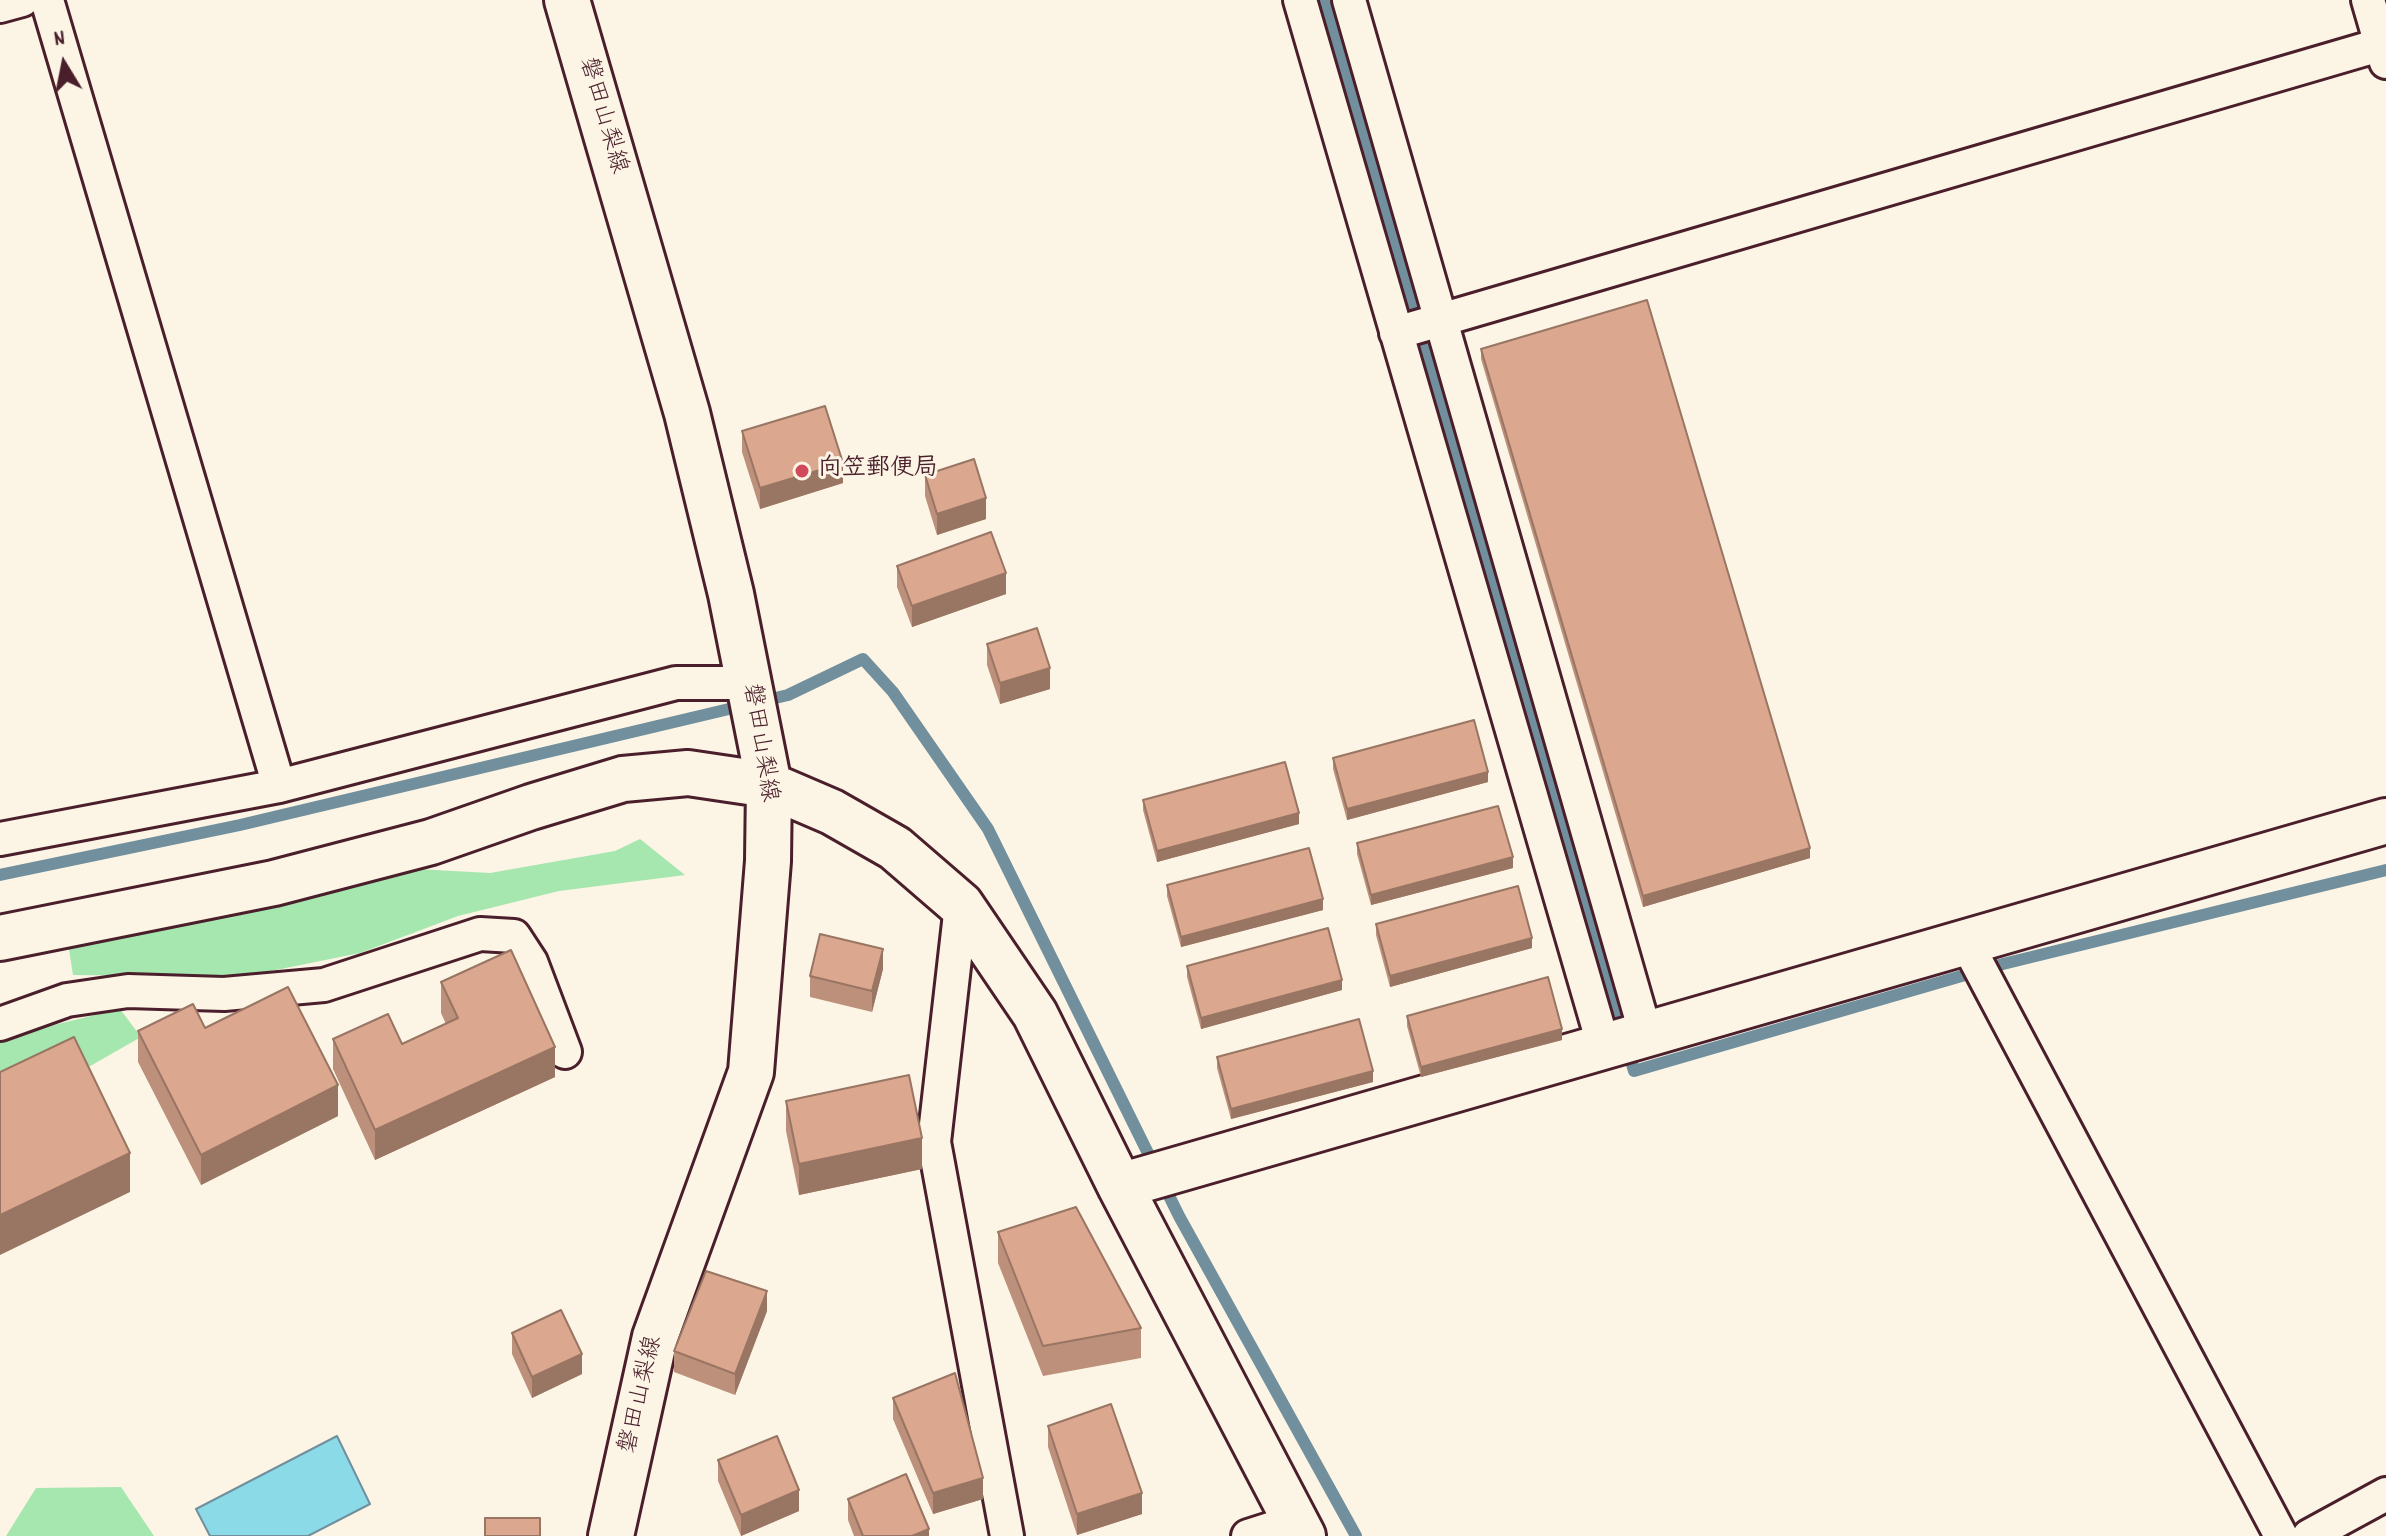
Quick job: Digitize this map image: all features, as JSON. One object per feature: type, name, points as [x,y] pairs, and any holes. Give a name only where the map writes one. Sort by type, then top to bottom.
[{"type":"street","points":[[0,6],[22,0]]},
{"type":"street","points":[[47,0],[279,786]]},
{"type":"street","name":"磐田山梨線","points":[[567,0],[687,413],[731,594],[769,785],[768,861],[751,1072],[655,1337],[611,1536]]},
{"type":"street","points":[[1300,0],[1604,1047]]},
{"type":"street","points":[[1349,0],[1646,1035]]},
{"type":"street","points":[[1396,333],[2384,50],[2368,0]]},
{"type":"street","points":[[0,839],[279,786],[676,683],[748,683]]},
{"type":"street","points":[[0,938],[274,883],[431,842],[623,779],[688,773],[769,785],[832,812],[895,848],[961,905],[1035,1014],[1120,1186],[1299,1529],[1248,1536]]},
{"type":"street","points":[[1120,1186],[2386,821]]},
{"type":"street","points":[[961,905],[934,1142],[1007,1536]]},
{"type":"street","points":[[0,1024],[67,1000],[128,991],[224,994],[324,985],[480,934],[491,934],[514,936],[531,962],[565,1052]]},
{"type":"street","points":[[1966,942],[2281,1536]]},
{"type":"street","points":[[2309,1536],[2386,1494]]},
{"type":"green space","points":[[640,839],[685,875],[559,891],[458,916],[360,953],[241,977],[73,975],[68,943],[344,865],[490,873],[615,851]]},
{"type":"green space","points":[[120,1009],[141,1037],[85,1069],[0,1097],[0,1038]]},
{"type":"green space","points":[[121,1487],[154,1536],[6,1536],[36,1488]]},
{"type":"water","points":[[337,1436],[370,1504],[308,1536],[210,1536],[196,1509]]},
{"type":"building","points":[[1647,300],[1810,848],[1643,896],[1481,349]]},
{"type":"building","points":[[825,406],[843,463],[760,488],[742,431]]},
{"type":"building","points":[[974,459],[986,498],[937,514],[925,475]]},
{"type":"building","points":[[991,532],[1006,573],[912,606],[897,566]]},
{"type":"building","points":[[1037,628],[1050,668],[1000,683],[987,644]]},
{"type":"building","points":[[1474,720],[1488,772],[1347,809],[1333,758]]},
{"type":"building","points":[[1285,762],[1299,813],[1157,851],[1143,800]]},
{"type":"building","points":[[1498,806],[1513,857],[1371,895],[1357,843]]},
{"type":"building","points":[[1309,848],[1323,899],[1181,937],[1167,885]]},
{"type":"building","points":[[1518,886],[1532,938],[1390,976],[1376,924]]},
{"type":"building","points":[[1328,928],[1342,980],[1201,1018],[1187,966]]},
{"type":"building","points":[[820,934],[883,949],[872,991],[810,976]]},
{"type":"building","points":[[511,950],[555,1047],[375,1130],[333,1039],[388,1014],[402,1044],[458,1018],[441,982]]},
{"type":"building","points":[[1548,977],[1562,1029],[1421,1067],[1407,1016]]},
{"type":"building","points":[[288,987],[338,1085],[201,1155],[138,1031],[193,1004],[205,1028]]},
{"type":"building","points":[[1359,1019],[1373,1071],[1231,1109],[1217,1057]]},
{"type":"building","points":[[74,1037],[130,1153],[0,1215],[0,1072]]},
{"type":"building","points":[[909,1075],[922,1138],[799,1164],[786,1101]]},
{"type":"building","points":[[1076,1207],[1141,1328],[1043,1346],[998,1232]]},
{"type":"building","points":[[706,1271],[767,1291],[735,1374],[674,1351]]},
{"type":"building","points":[[561,1310],[582,1354],[532,1377],[512,1333]]},
{"type":"building","points":[[955,1373],[983,1478],[933,1493],[893,1398]]},
{"type":"building","points":[[1111,1404],[1142,1493],[1077,1514],[1048,1426]]},
{"type":"building","points":[[777,1436],[799,1490],[741,1515],[718,1460]]},
{"type":"building","points":[[906,1474],[929,1529],[912,1536],[863,1536],[848,1499]]},
{"type":"building","points":[[485,1518],[540,1518],[540,1536],[485,1536]]},
{"type":"waterway","points":[[1324,0],[1634,1071],[2003,964],[2386,870]]},
{"type":"waterway","points":[[0,875],[240,825],[788,695],[863,659],[893,692],[988,829],[1179,1216],[1356,1536]]},
{"type":"place","name":"向笠郵便局","points":[[802,471]]}]
